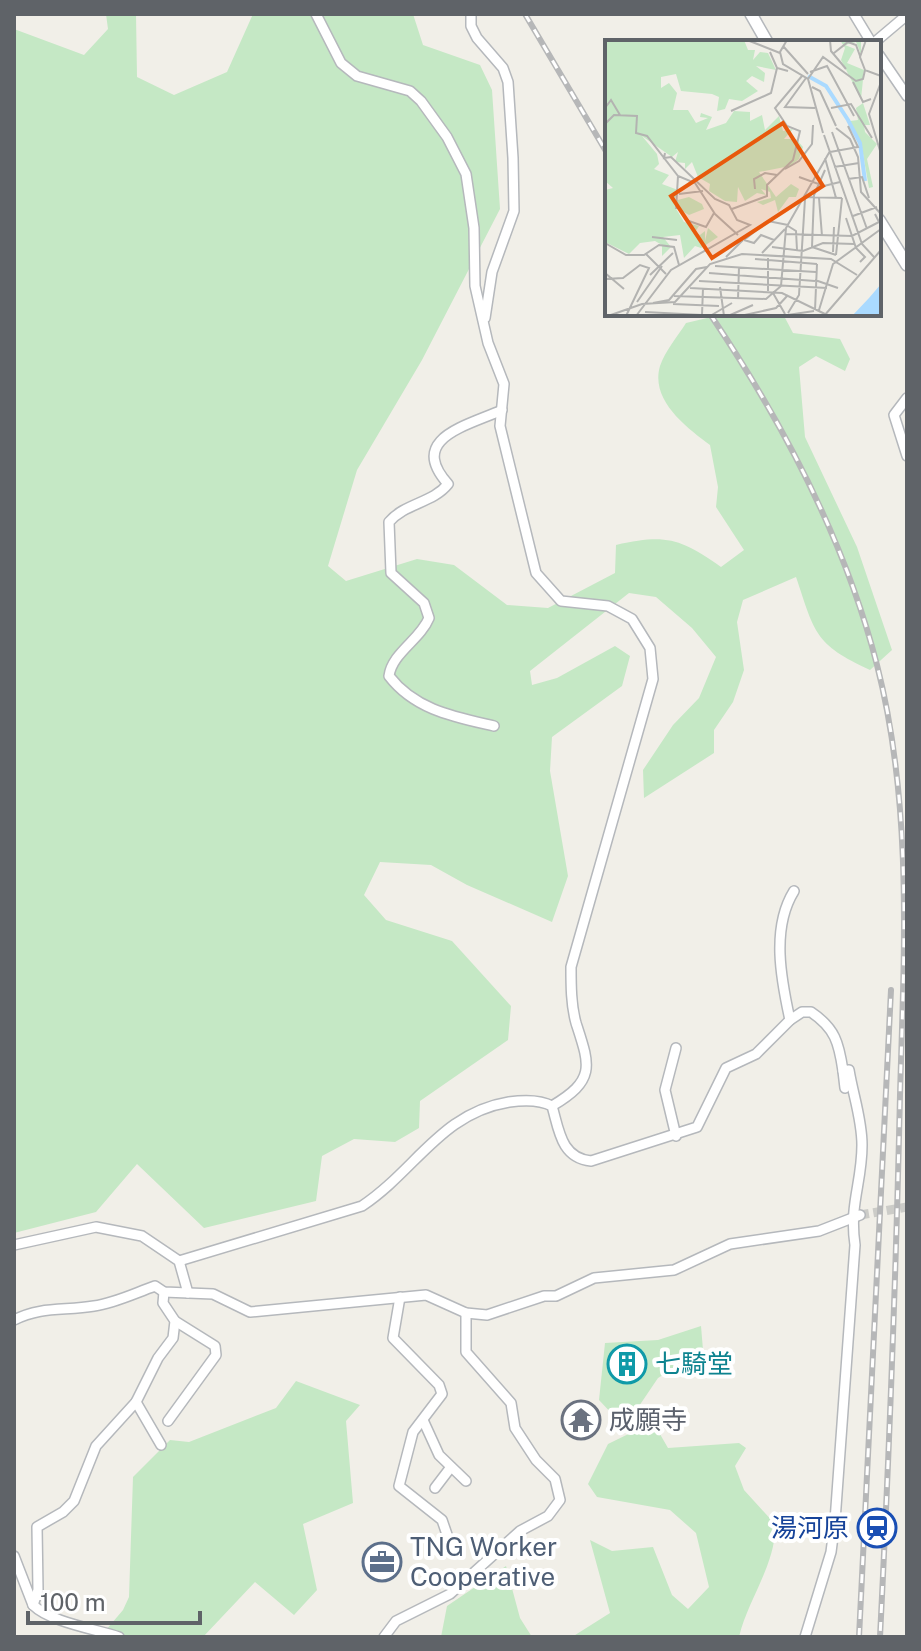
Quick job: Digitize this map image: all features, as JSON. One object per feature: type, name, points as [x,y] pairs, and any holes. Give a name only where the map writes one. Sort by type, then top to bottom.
[{"type":"street","points":[[316,14],[341,63],[357,76],[410,91],[447,137],[466,174],[471,194],[474,276],[484,325],[504,384],[500,426],[539,579],[561,601],[620,610],[643,635],[653,660],[650,693],[571,967],[576,1022],[589,1063],[580,1084],[552,1106]]},
{"type":"street","points":[[471,14],[477,38],[503,68],[508,82],[513,158],[514,211],[492,272],[484,325]]},
{"type":"street","points":[[751,14],[766,40]]},
{"type":"street","points":[[854,14],[872,40]]},
{"type":"street","points":[[876,40],[907,15]]},
{"type":"street","points":[[881,58],[907,96]]},
{"type":"street","points":[[881,223],[907,265]]},
{"type":"street","points":[[907,398],[894,415],[907,456]]},
{"type":"street","points":[[494,726],[434,712],[396,686],[389,676],[394,662],[423,631],[429,618],[424,603],[391,573],[389,522],[397,512],[442,492],[448,484],[432,465],[431,458],[443,439],[502,410]]},
{"type":"street","points":[[790,1020],[780,973],[784,907],[794,891]]},
{"type":"street","points":[[179,1261],[362,1206],[470,1112],[514,1101],[542,1101],[552,1106],[566,1150],[581,1160],[591,1161],[676,1136],[697,1127],[726,1068],[756,1054],[802,1012],[811,1012],[831,1027],[838,1039],[845,1088]]},
{"type":"street","points":[[676,1048],[665,1090],[676,1136]]},
{"type":"street","points":[[805,1637],[831,1552],[835,1521],[855,1245],[861,1126],[849,1070],[843,1071]]},
{"type":"street","points":[[14,1320],[56,1307],[97,1306],[155,1286],[164,1292],[213,1294],[250,1312],[426,1295],[466,1313],[487,1315],[511,1310],[544,1296],[556,1296],[594,1278],[674,1270],[730,1244],[819,1231],[855,1216]]},
{"type":"street","points":[[14,1245],[96,1227],[142,1236],[179,1261],[188,1293]]},
{"type":"street","points":[[164,1292],[163,1303],[175,1321],[215,1346],[216,1355],[168,1421]]},
{"type":"street","points":[[400,1297],[393,1338],[439,1385],[442,1394],[413,1432],[399,1486],[442,1520],[452,1549]]},
{"type":"street","points":[[384,1637],[396,1621],[450,1594],[520,1531],[548,1516],[560,1500],[555,1479],[536,1460],[515,1428],[511,1403],[466,1352],[466,1313]]},
{"type":"street","points":[[33,1605],[38,1590],[37,1527],[63,1512],[74,1501],[96,1446],[136,1402],[158,1358],[173,1338],[175,1321]]},
{"type":"street","points":[[136,1402],[161,1445]]},
{"type":"street","points":[[423,1420],[439,1455],[466,1481]]},
{"type":"street","points":[[435,1488],[451,1467]]},
{"type":"street","points":[[14,1556],[33,1605],[49,1618],[119,1637]]},
{"type":"green space","points":[[106,14],[136,14],[137,77],[174,95],[227,72],[253,14],[413,14],[423,45],[480,65],[492,90],[500,209],[422,360],[357,470],[328,566],[346,581],[417,559],[454,565],[507,605],[548,608],[615,573],[616,545],[660,539],[672,541],[683,544],[721,567],[744,550],[716,507],[718,487],[710,445],[681,421],[665,401],[658,378],[660,366],[686,323],[716,316],[784,316],[793,333],[840,339],[850,359],[845,371],[816,356],[799,367],[805,437],[857,547],[892,650],[870,670],[837,652],[819,635],[796,577],[743,600],[737,622],[744,670],[733,702],[714,730],[714,753],[644,798],[643,770],[673,725],[699,698],[716,657],[692,628],[656,597],[629,593],[530,671],[532,685],[557,678],[615,646],[630,656],[622,686],[552,737],[550,771],[568,876],[552,922],[467,885],[431,865],[380,862],[364,895],[386,920],[452,941],[511,1006],[508,1040],[420,1101],[419,1128],[395,1142],[354,1139],[322,1156],[316,1201],[204,1228],[137,1164],[96,1212],[14,1233],[14,29],[84,55],[108,29]]},
{"type":"green space","points":[[701,1326],[703,1350],[658,1378],[635,1412],[615,1417],[599,1400],[605,1343],[658,1340]]},
{"type":"green space","points":[[296,1381],[360,1405],[346,1421],[353,1503],[303,1524],[317,1590],[294,1615],[255,1582],[203,1637],[100,1637],[123,1610],[129,1597],[133,1477],[170,1440],[189,1442],[276,1408]]},
{"type":"green space","points":[[653,1422],[668,1448],[739,1443],[746,1448],[735,1466],[744,1490],[775,1524],[767,1567],[739,1637],[572,1637],[610,1613],[590,1540],[612,1551],[653,1547],[672,1595],[688,1609],[709,1587],[696,1533],[670,1510],[597,1497],[588,1484],[608,1444]]},
{"type":"green space","points":[[506,1566],[520,1618],[532,1637],[441,1637],[447,1606]]},
{"type":"tunnel","points":[[860,1215],[907,1207]]},
{"type":"railway","points":[[525,14],[605,150]]},
{"type":"railway","points":[[711,316],[786,439],[848,572],[877,665],[896,772],[904,879],[904,933],[892,1366],[880,1637]]},
{"type":"railway","points":[[859,1637],[891,990]]},
{"type":"place","name":"七騎堂","points":[[627,1364]]},
{"type":"place","name":"成願寺","points":[[581,1420]]},
{"type":"place","name":"湯河原","points":[[877,1528]]},
{"type":"place","name":"TNG Worker Cooperative","points":[[382,1562]]}]
